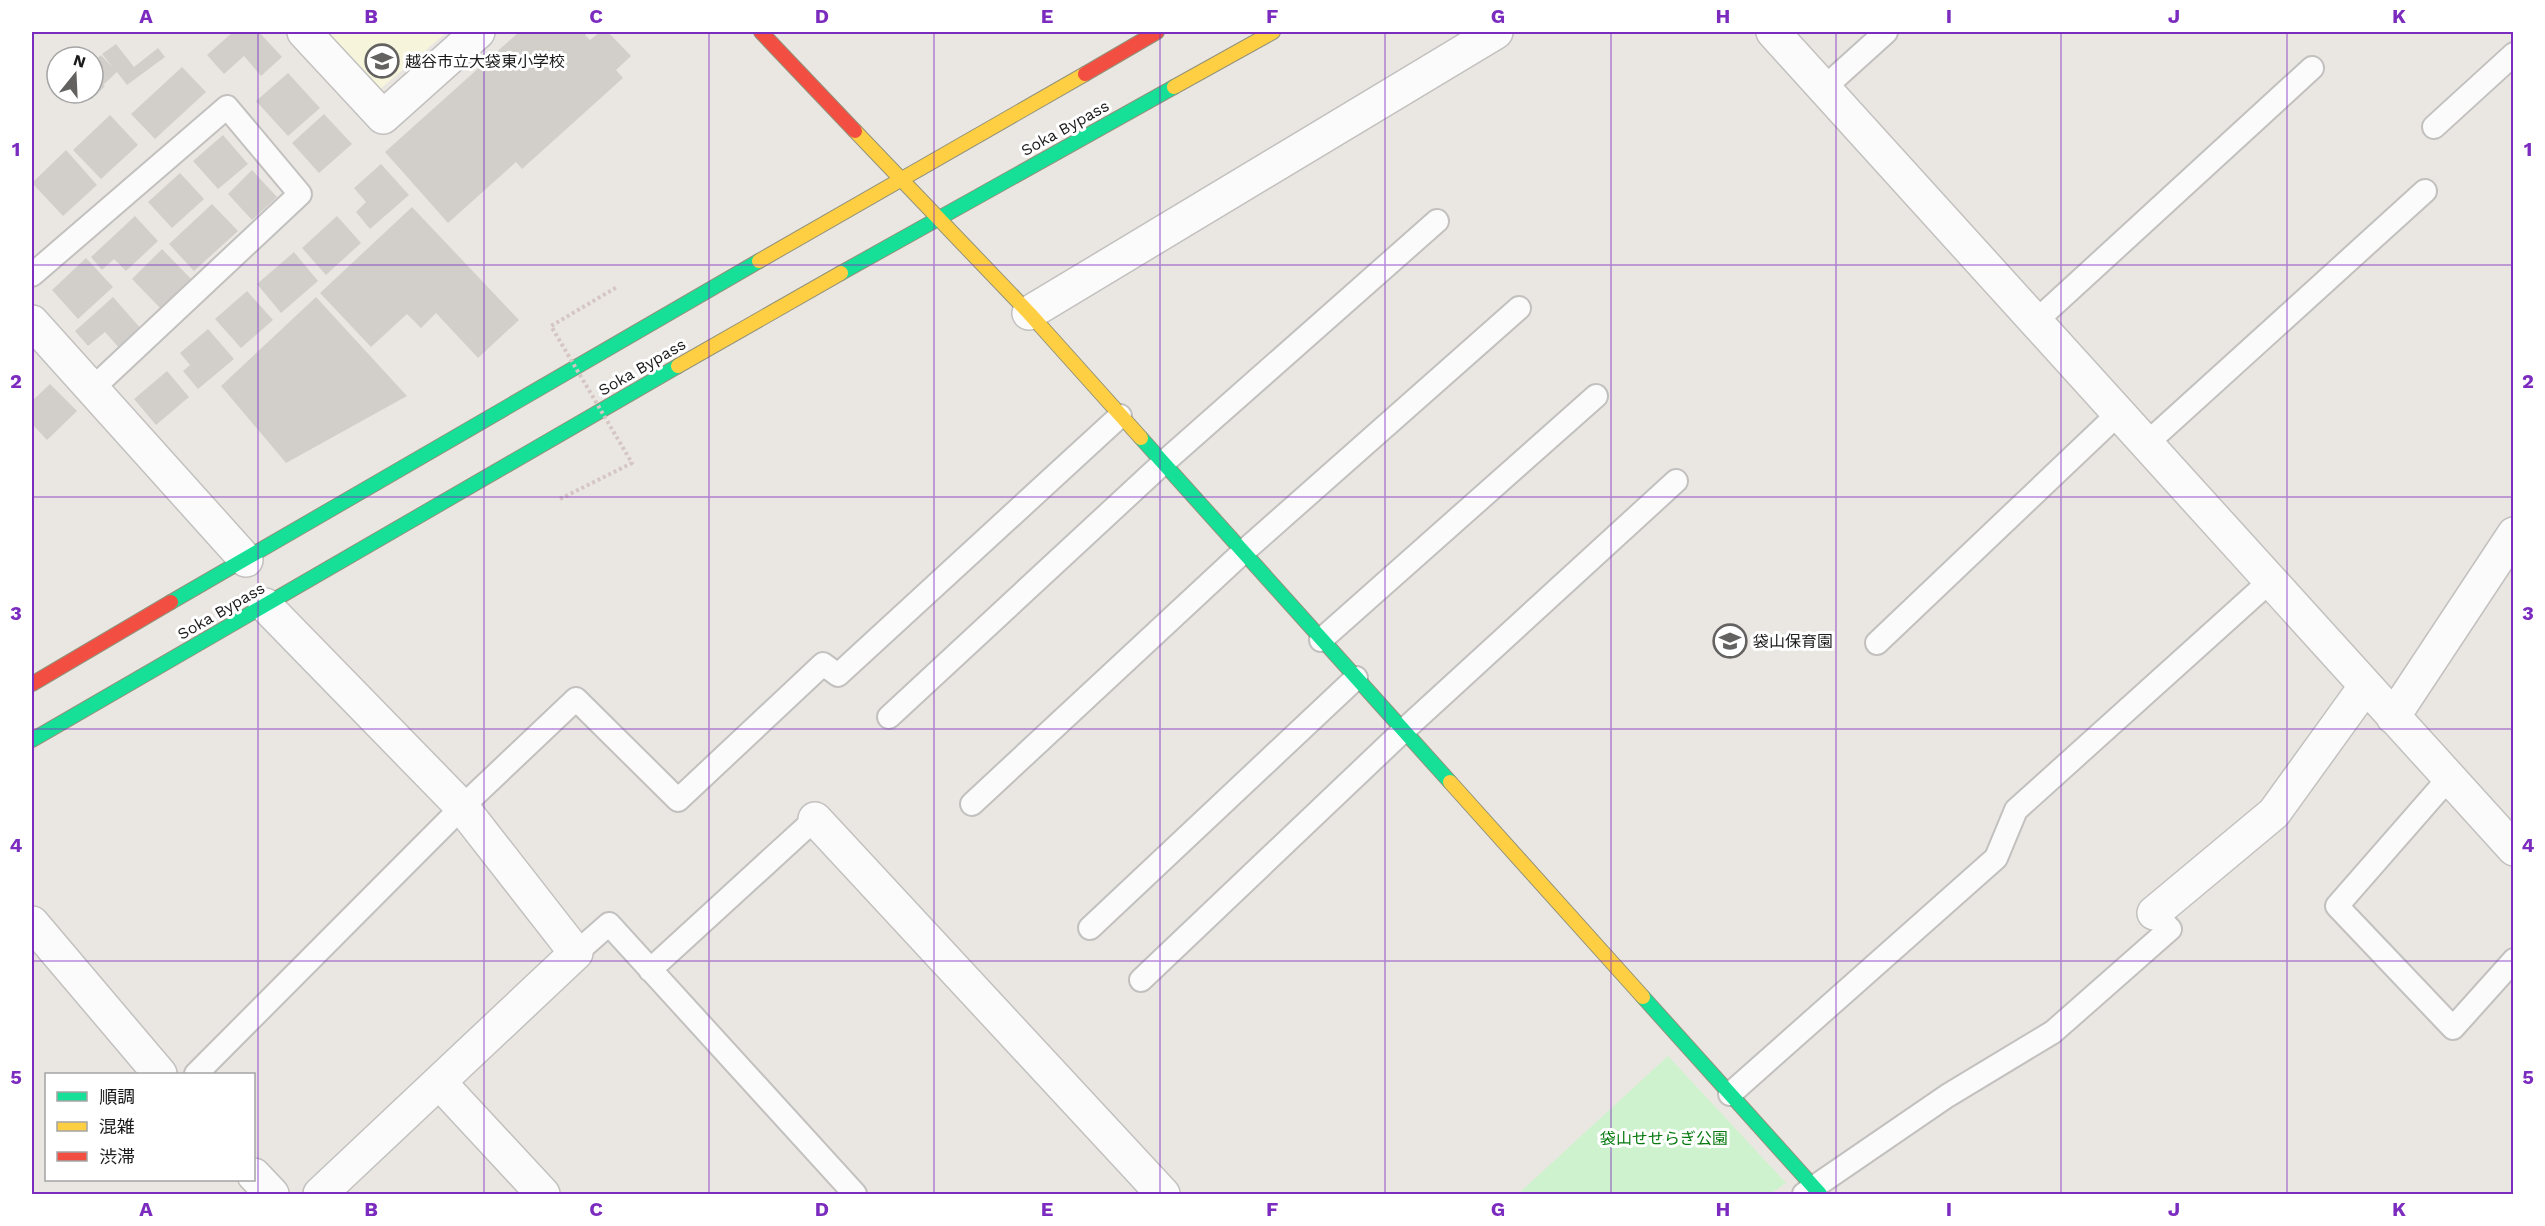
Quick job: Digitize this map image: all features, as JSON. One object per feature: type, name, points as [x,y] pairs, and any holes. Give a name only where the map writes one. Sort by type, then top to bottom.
[{"type":"main road","points":[[761,32],[1029,313],[1162,464],[1730,1094],[1813,1192]]},
{"type":"main road","name":"Soka Bypass","points":[[32,684],[246,560],[360,490],[1157,32]]},
{"type":"main road","name":"Soka Bypass","points":[[32,740],[376,539],[936,218],[1273,32]]},
{"type":"street","points":[[304,32],[383,117],[478,32]]},
{"type":"street","points":[[1029,313],[1496,32]]},
{"type":"street","points":[[1773,32],[2269,582],[2514,849]]},
{"type":"street","points":[[32,322],[246,560]]},
{"type":"street","points":[[2393,717],[2514,534]]},
{"type":"street","points":[[266,605],[462,807],[576,953],[320,1194]]},
{"type":"street","points":[[2154,913],[2274,813],[2365,687]]},
{"type":"street","points":[[815,819],[1163,1194]]},
{"type":"street","points":[[32,923],[159,1073]]},
{"type":"street","points":[[439,1082],[543,1194]]},
{"type":"street","points":[[255,1176],[272,1194]]},
{"type":"lane","points":[[1824,88],[1886,32]]},
{"type":"lane","points":[[2434,127],[2514,54]]},
{"type":"lane","points":[[2035,322],[2312,68]]},
{"type":"lane","points":[[32,275],[227,107],[300,194],[92,389]]},
{"type":"lane","points":[[2145,445],[2425,191]]},
{"type":"lane","points":[[889,717],[1162,464],[1437,221]]},
{"type":"lane","points":[[972,804],[1242,553],[1519,308]]},
{"type":"lane","points":[[1321,640],[1596,396]]},
{"type":"lane","points":[[1877,643],[2118,414]]},
{"type":"lane","points":[[197,1073],[462,807],[576,699],[678,800],[823,664],[838,675],[1120,416]]},
{"type":"lane","points":[[1141,980],[1403,731],[1676,481]]},
{"type":"lane","points":[[1730,1094],[1996,858],[2016,810],[2269,582]]},
{"type":"lane","points":[[1090,928],[1356,678]]},
{"type":"lane","points":[[2448,779],[2337,906],[2453,1028],[2514,960]]},
{"type":"lane","points":[[650,969],[815,819]]},
{"type":"lane","points":[[1813,1192],[1947,1096],[2053,1032],[2170,929],[2154,913]]},
{"type":"lane","points":[[576,953],[609,924],[855,1194]]},
{"type":"path","points":[[560,499],[632,463],[551,326],[617,287]]},
{"type":"shaded area","name":"越谷市立大袋東小学校","points":[[325,32],[447,32],[379,90]]},
{"type":"green space","name":"袋山せせらぎ公園","points":[[1668,1056],[1786,1183],[1770,1194],[1518,1194]]},
{"type":"building","points":[[233,32],[259,32],[282,57],[261,76],[244,56],[224,74],[207,55]]},
{"type":"building","points":[[519,32],[590,32],[585,35],[590,40],[600,32],[608,32],[631,56],[616,70],[623,78],[522,169],[516,162],[448,223],[385,152]]},
{"type":"building","points":[[116,44],[134,67],[158,48],[165,57],[127,85],[117,72],[105,83],[105,59],[114,69],[105,58],[105,52]]},
{"type":"building","points":[[182,67],[206,92],[155,139],[131,114]]},
{"type":"building","points":[[288,73],[320,108],[288,136],[256,101]]},
{"type":"building","points":[[324,114],[352,144],[319,173],[292,143]]},
{"type":"building","points":[[110,115],[138,145],[101,179],[73,150]]},
{"type":"building","points":[[223,135],[248,164],[218,189],[193,161]]},
{"type":"building","points":[[66,150],[97,185],[63,216],[32,183]]},
{"type":"building","points":[[381,164],[409,195],[370,229],[356,212],[366,202],[354,188]]},
{"type":"building","points":[[252,170],[277,197],[252,220],[228,194]]},
{"type":"building","points":[[180,173],[204,199],[172,228],[148,202]]},
{"type":"building","points":[[212,204],[238,231],[194,271],[169,244]]},
{"type":"building","points":[[412,207],[519,320],[478,358],[436,313],[421,328],[407,314],[371,347],[320,293]]},
{"type":"building","points":[[135,216],[158,241],[126,271],[114,259],[102,270],[91,257]]},
{"type":"building","points":[[337,216],[361,243],[326,275],[302,248]]},
{"type":"building","points":[[162,249],[194,282],[163,311],[132,279]]},
{"type":"building","points":[[294,252],[318,281],[281,313],[257,284]]},
{"type":"building","points":[[86,258],[113,287],[78,319],[52,290]]},
{"type":"building","points":[[247,291],[273,320],[241,348],[215,319]]},
{"type":"building","points":[[113,297],[143,331],[121,350],[105,332],[88,346],[75,331]]},
{"type":"building","points":[[316,297],[407,396],[286,463],[221,386]]},
{"type":"building","points":[[208,329],[234,359],[198,389],[183,371],[190,365],[180,353]]},
{"type":"building","points":[[167,371],[189,397],[156,425],[134,399]]},
{"type":"building","points":[[50,384],[77,411],[47,440],[32,424],[32,401]]},
{"type":"traffic: fast","points":[[841,273],[1174,87]]},
{"type":"traffic: fast","points":[[171,602],[759,261]]},
{"type":"traffic: fast","points":[[32,740],[678,366]]},
{"type":"traffic: fast","points":[[1141,438],[1450,782]]},
{"type":"traffic: fast","points":[[1643,997],[1820,1194]]},
{"type":"traffic: slow","points":[[1174,87],[1273,32]]},
{"type":"traffic: slow","points":[[759,261],[1085,74]]},
{"type":"traffic: slow","points":[[855,131],[1029,313],[1141,438]]},
{"type":"traffic: slow","points":[[678,366],[841,273]]},
{"type":"traffic: slow","points":[[1450,782],[1643,997]]},
{"type":"traffic: jam","points":[[761,32],[855,131]]},
{"type":"traffic: jam","points":[[1085,74],[1157,32]]},
{"type":"traffic: jam","points":[[32,684],[171,602]]},
{"type":"place","name":"越谷市立大袋東小学校","points":[[382,61]]},
{"type":"place","name":"袋山保育園","points":[[1730,641]]}]
